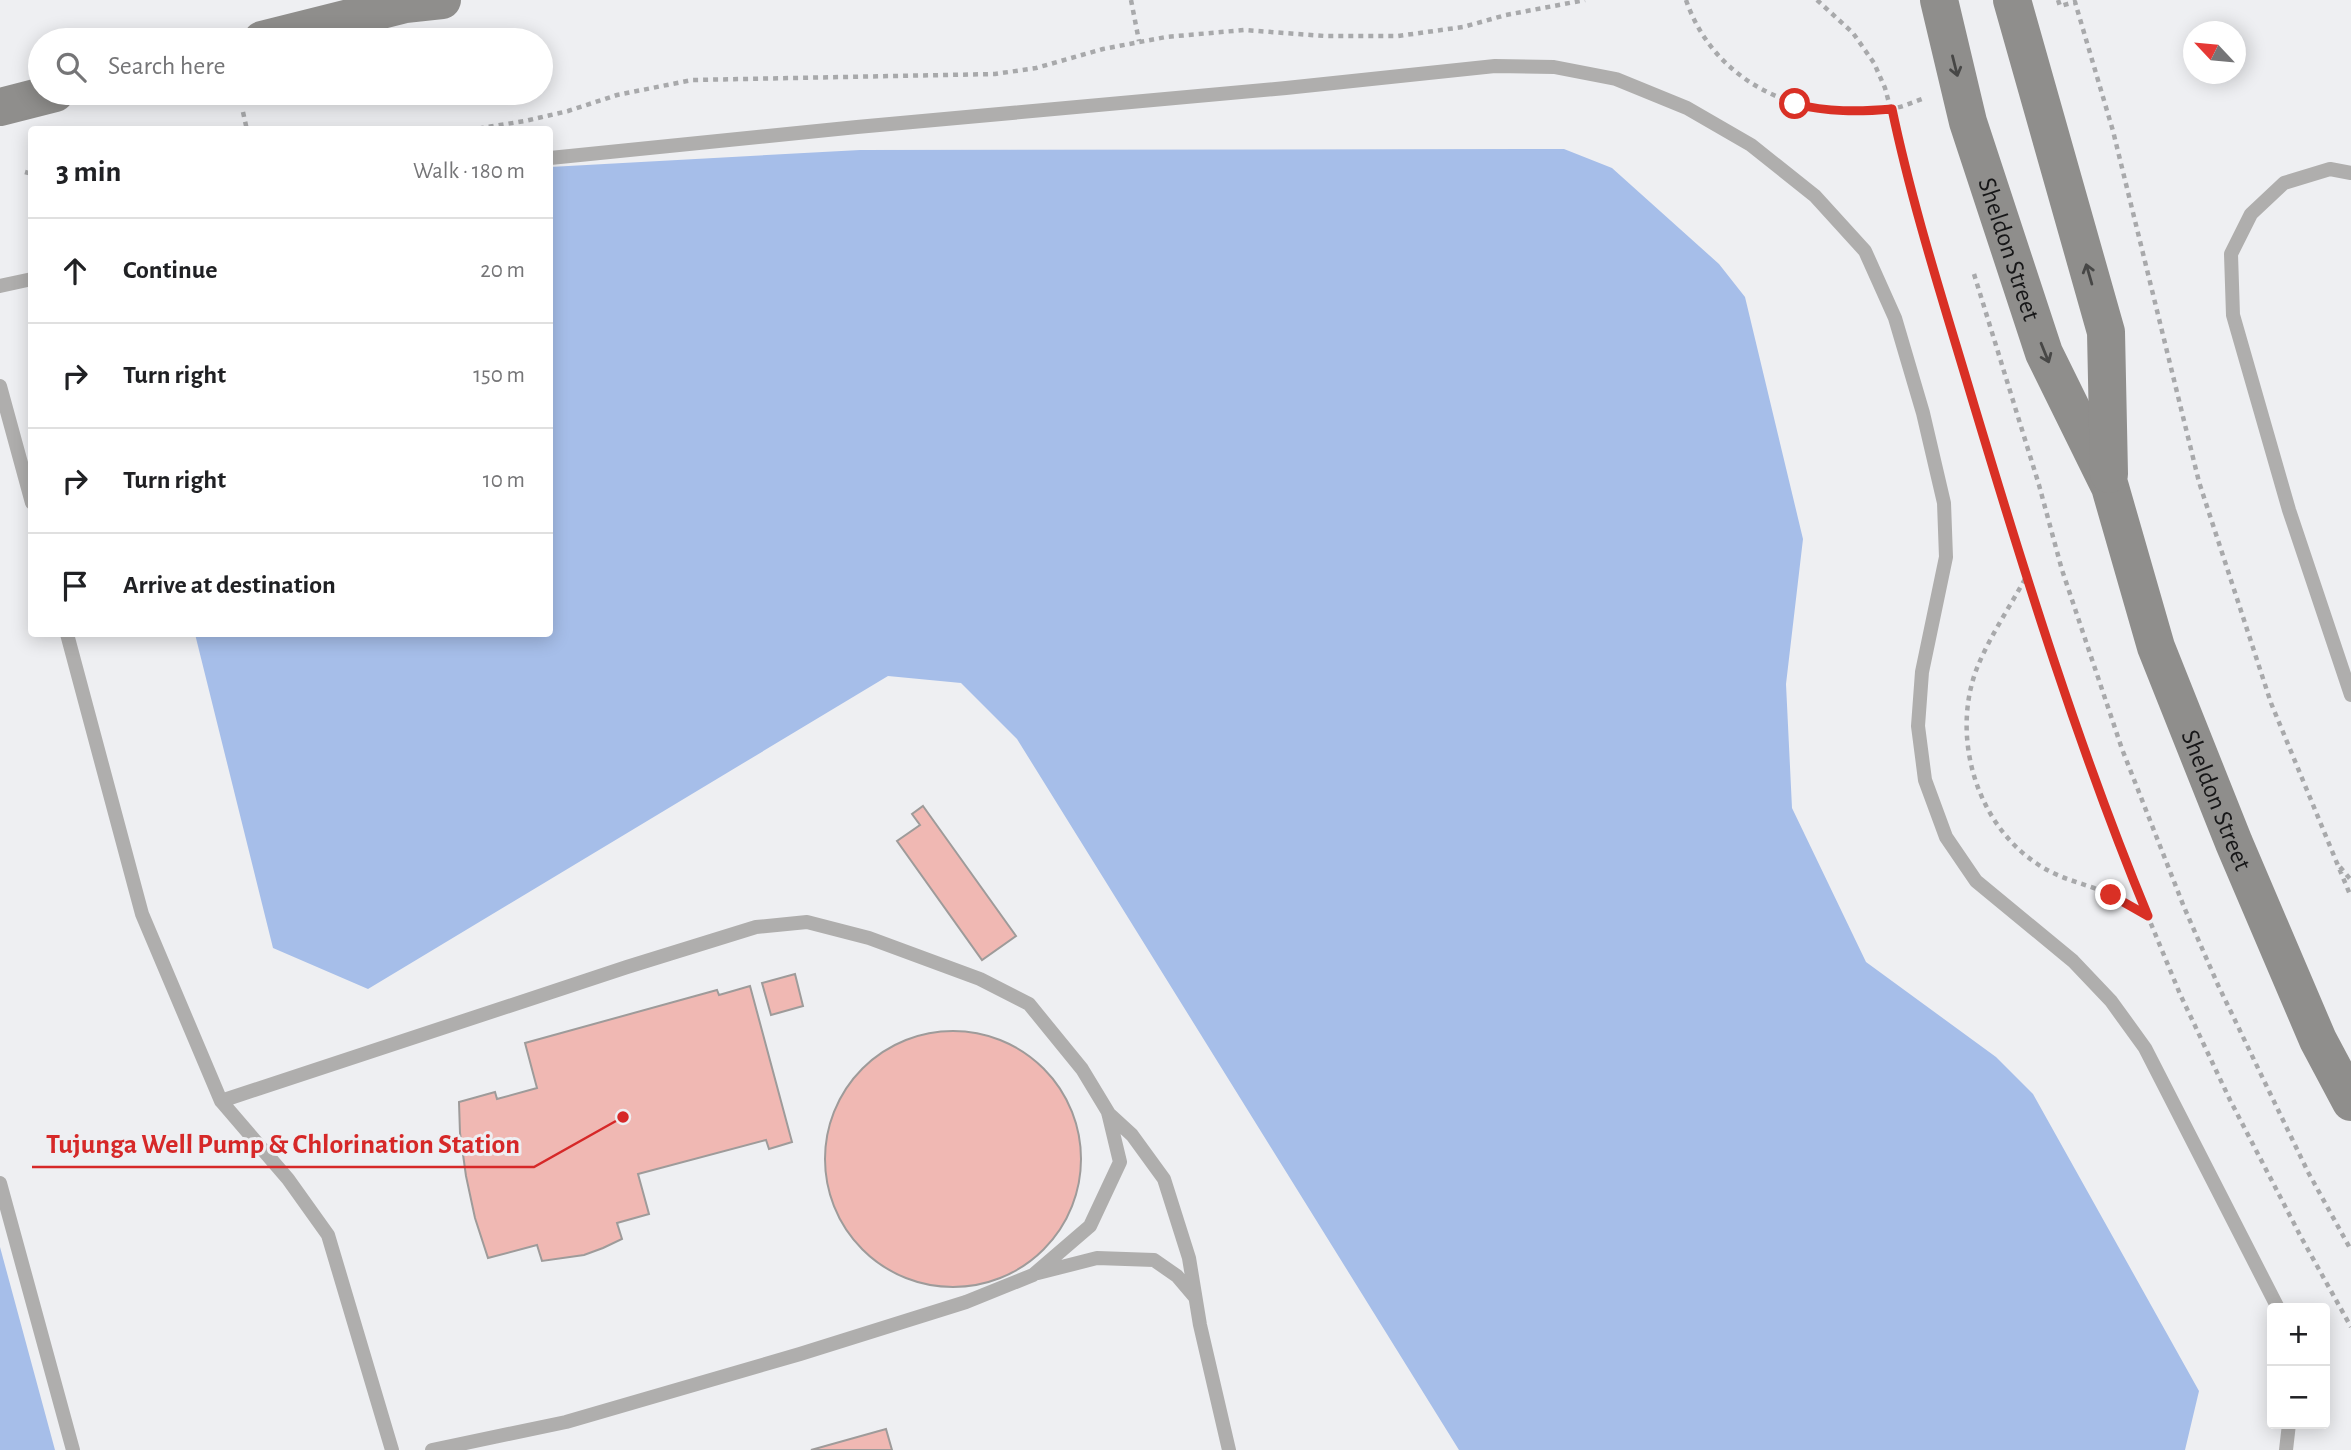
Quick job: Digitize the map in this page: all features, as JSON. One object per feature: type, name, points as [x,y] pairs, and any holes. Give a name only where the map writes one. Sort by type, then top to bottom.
[{"type":"main road","points":[[310,28],[405,4],[442,0]]},
{"type":"main road","name":"Sheldon Street","points":[[1939,0],[1968,122],[2044,353],[2110,487],[2156,647],[2297,991],[2318,1040],[2351,1102]]},
{"type":"main road","name":"Sheldon Street","points":[[2012,0],[2106,332],[2110,487]]},
{"type":"main road","points":[[0,107],[28,100]]},
{"type":"lane","points":[[553,158],[1272,90],[1495,66],[1554,67],[1616,79],[1687,108],[1751,145],[1815,196],[1865,251],[1895,318],[1923,413],[1944,503],[1946,556],[1922,672],[1918,726],[1925,780],[1946,837],[1976,881],[2073,961],[2111,1001],[2138,1039],[2275,1303]]},
{"type":"lane","points":[[2351,173],[2330,169],[2284,183],[2251,214],[2231,254],[2233,315],[2289,510],[2351,695]]},
{"type":"lane","points":[[0,286],[28,279]]},
{"type":"lane","points":[[0,386],[28,488]]},
{"type":"lane","points":[[68,637],[142,914],[221,1101],[288,1179],[328,1235],[392,1450]]},
{"type":"lane","points":[[221,1101],[627,967],[756,928],[807,922],[869,938],[980,979],[1029,1004],[1082,1069],[1108,1112],[1132,1135],[1164,1179],[1189,1258],[1229,1450]]},
{"type":"lane","points":[[1033,1275],[1090,1226],[1120,1162],[1108,1112]]},
{"type":"lane","points":[[0,1184],[73,1450]]},
{"type":"lane","points":[[432,1450],[566,1422],[800,1354],[966,1302],[1033,1275],[1097,1258],[1154,1260],[1177,1276],[1195,1297]]},
{"type":"lane","points":[[2286,1450],[2288,1429]]},
{"type":"path","points":[[1131,0],[1139,41]]},
{"type":"path","points":[[494,126],[526,121],[627,92],[692,80],[995,74],[1036,68],[1139,41],[1244,30],[1325,36],[1398,36],[1463,27],[1506,15],[1586,0]]},
{"type":"path","points":[[1686,0],[1699,30],[1711,47],[1742,77],[1765,92],[1819,110],[1846,112],[1892,109],[1926,98]]},
{"type":"path","points":[[1817,0],[1853,33],[1874,64],[1885,88],[1927,244],[2026,579],[2087,759],[2148,916],[2180,994],[2230,1100],[2351,1327]]},
{"type":"path","points":[[2058,0],[2060,6],[2075,2],[2113,131],[2199,482],[2272,702],[2351,897]]},
{"type":"path","points":[[243,112],[246,126]]},
{"type":"path","points":[[1974,272],[2062,570],[2122,749],[2218,985],[2308,1172],[2351,1250]]},
{"type":"path","points":[[2026,579],[1977,667],[1970,688],[1966,737],[1976,785],[2004,833],[2034,862],[2055,875],[2111,895],[2148,916]]},
{"type":"path","points":[[2335,860],[2351,880]]},
{"type":"water","points":[[1564,149],[1612,168],[1719,264],[1745,297],[1803,539],[1786,684],[1792,808],[1866,962],[1996,1057],[2033,1094],[2199,1391],[2185,1450],[1459,1450],[1017,739],[961,683],[888,676],[368,989],[273,948],[196,637],[553,637],[553,167],[860,150]]},
{"type":"water","points":[[0,1247],[55,1450],[0,1450]]},
{"type":"building","points":[[923,806],[1016,936],[982,960],[897,841],[920,825],[912,814]]},
{"type":"building","points":[[795,974],[803,1006],[771,1015],[762,983]]},
{"type":"building","points":[[750,986],[792,1142],[769,1149],[766,1140],[638,1174],[649,1214],[617,1223],[622,1239],[603,1248],[584,1255],[542,1261],[537,1245],[488,1258],[475,1218],[466,1176],[459,1102],[495,1092],[497,1099],[537,1088],[525,1043],[717,990],[719,995]]},
{"type":"building","points":[[953,1031],[990,1037],[1013,1046],[1034,1060],[1052,1078],[1071,1110],[1081,1159],[1075,1196],[1066,1219],[1052,1240],[1034,1258],[1002,1277],[953,1287],[916,1281],[893,1272],[872,1258],[854,1240],[835,1208],[825,1159],[831,1122],[840,1099],[854,1078],[872,1060],[904,1041]]},
{"type":"building","points":[[886,1429],[892,1450],[811,1450]]},
{"type":"place","name":"Tujunga Well Pump & Chlorination Station","points":[[623,1117]]},
{"type":"route","points":[[1795,104],[1819,110],[1846,112],[1892,109],[1898,141],[1927,244],[2026,579],[2087,759],[2148,916],[2111,895]]}]
